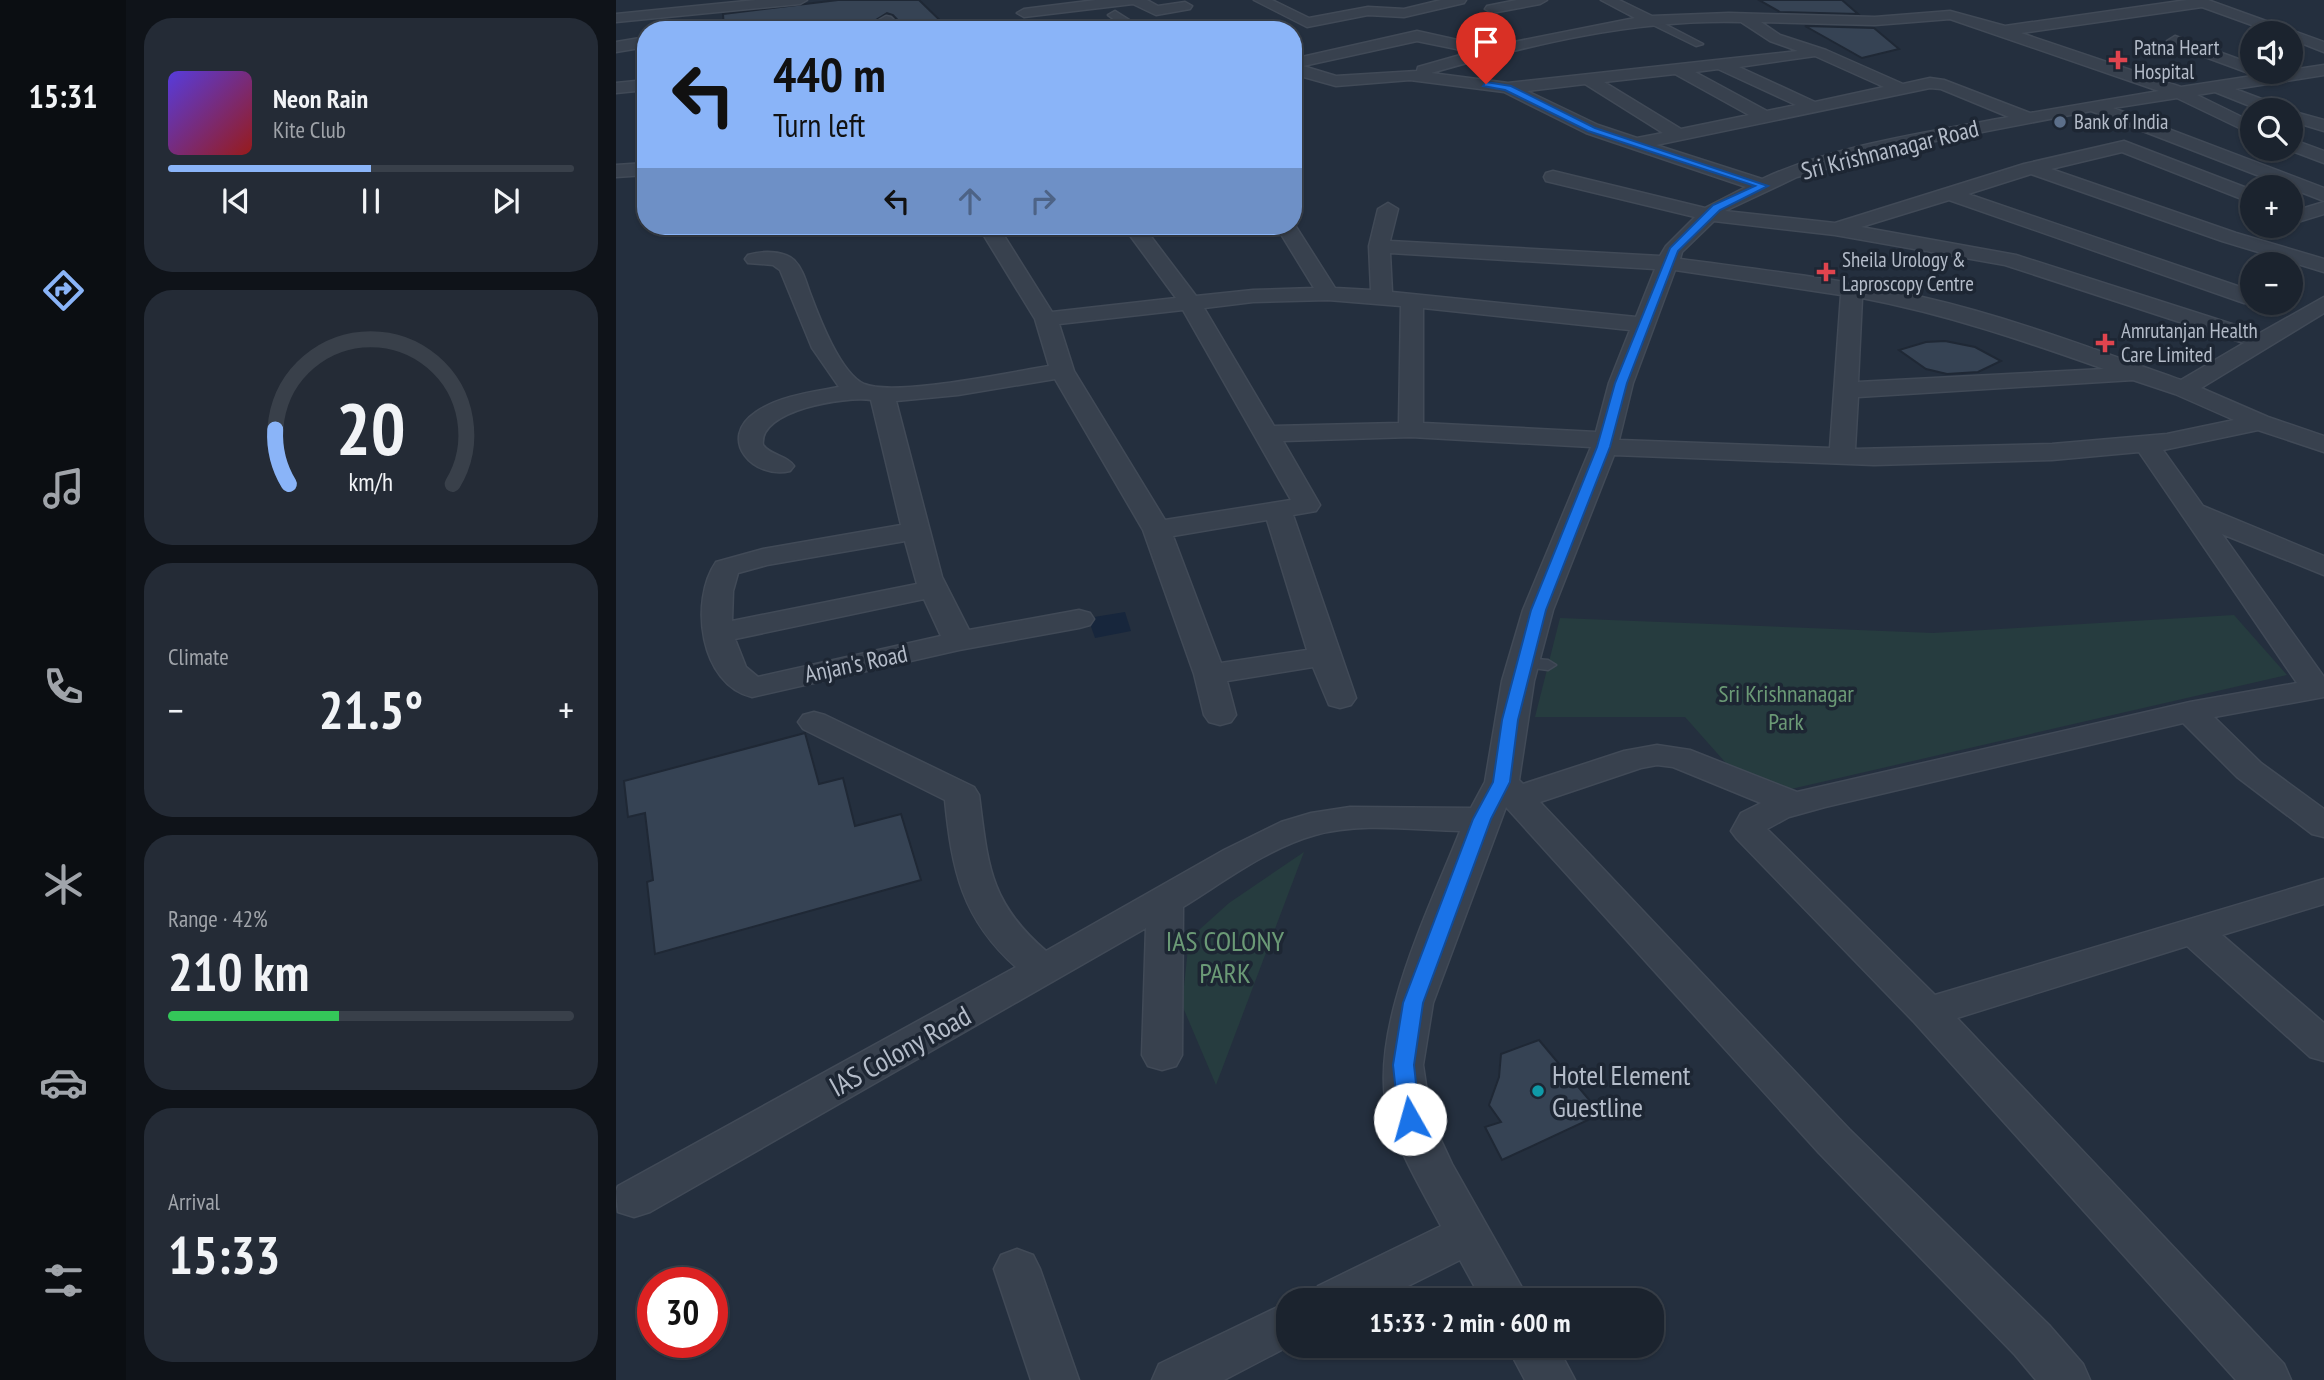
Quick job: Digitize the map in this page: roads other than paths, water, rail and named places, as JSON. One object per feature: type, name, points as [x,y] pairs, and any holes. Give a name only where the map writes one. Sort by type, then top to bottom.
[{"type":"street","points":[[616,18],[800,0]]},
{"type":"street","points":[[1034,21],[1020,10],[1130,0]]},
{"type":"street","points":[[1137,0],[1156,11],[1185,6]]},
{"type":"street","points":[[1261,0],[1307,23],[1367,10],[1400,14],[1459,0]]},
{"type":"street","points":[[1492,9],[1540,0]]},
{"type":"street","points":[[1608,0],[1650,20]]},
{"type":"street","points":[[1708,0],[1775,38],[1821,53],[1901,89]]},
{"type":"street","points":[[1749,0],[1783,19]]},
{"type":"street","points":[[2003,31],[2198,2],[2252,21]]},
{"type":"street","points":[[1914,5],[1934,16]]},
{"type":"street","points":[[1115,15],[1125,21]]},
{"type":"street","points":[[1410,75],[1471,55],[1650,20],[1742,18],[1875,21],[1950,15],[2179,92],[2240,123]]},
{"type":"street","points":[[1302,64],[1417,36],[1488,52]]},
{"type":"street","points":[[2303,39],[2324,47]]},
{"type":"street","points":[[2175,41],[2240,65]]},
{"type":"street","points":[[616,47],[637,44]]},
{"type":"street","points":[[1302,71],[1312,76],[1336,81],[1410,75],[1510,88],[1821,53]]},
{"type":"street","points":[[1471,55],[1510,88],[1591,130],[1763,186]]},
{"type":"street","points":[[1721,65],[1813,107]]},
{"type":"street","points":[[1678,69],[1765,117]]},
{"type":"street","name":"Sri Krishnanagar Road","points":[[2303,71],[2324,70]]},
{"type":"street","name":"Sri Krishnanagar Road","points":[[1499,1288],[1434,1172],[1410,1119],[1403,1065],[1413,1003],[1482,819],[1509,790],[1510,720],[1536,664],[1538,610],[1605,444],[1621,383],[1673,250],[1716,208],[1790,173],[1897,143],[2092,106],[2216,86],[2240,79]]},
{"type":"street","points":[[1589,80],[1679,135]]},
{"type":"street","points":[[1635,143],[1930,83],[1944,85],[2028,118]]},
{"type":"street","points":[[616,88],[637,86]]},
{"type":"street","points":[[2216,86],[2245,98]]},
{"type":"street","points":[[2092,106],[2324,195]]},
{"type":"street","points":[[2303,120],[2324,126]]},
{"type":"street","points":[[2170,136],[2240,127]]},
{"type":"street","points":[[1835,229],[2031,168],[2124,146],[2240,192]]},
{"type":"street","points":[[2303,149],[2324,158]]},
{"type":"street","points":[[2031,168],[2229,237],[2324,266]]},
{"type":"street","points":[[616,171],[637,170]]},
{"type":"street","points":[[1553,177],[1709,215],[1835,229],[2009,259],[2265,342]]},
{"type":"street","points":[[1947,193],[2240,294]]},
{"type":"street","points":[[2303,213],[2324,208]]},
{"type":"street","points":[[1381,297],[1379,246],[1388,209]]},
{"type":"street","points":[[1956,249],[2018,217]]},
{"type":"street","points":[[2229,237],[2240,234]]},
{"type":"street","points":[[994,235],[1046,319],[1062,371],[1157,530],[1210,674],[1220,715]]},
{"type":"street","points":[[1140,235],[1180,286],[1307,505],[1157,530]]},
{"type":"street","points":[[1292,235],[1328,294]]},
{"type":"street","points":[[1379,246],[1667,263],[1852,290],[1920,303],[2025,333],[2183,389],[2259,422],[2324,444]]},
{"type":"street","points":[[755,259],[774,259],[789,267],[829,357],[845,383],[870,393],[933,589],[959,641]]},
{"type":"street","points":[[1842,456],[1852,290]]},
{"type":"street","points":[[1046,319],[1253,296],[1328,294],[1381,297],[1644,325]]},
{"type":"street","points":[[1411,430],[1412,302]]},
{"type":"street","points":[[2183,389],[2318,310]]},
{"type":"street","points":[[780,466],[754,453],[750,444],[751,430],[761,417],[786,407],[870,393],[963,386],[1062,371]]},
{"type":"street","points":[[1846,390],[2141,374]]},
{"type":"street","points":[[1265,434],[1411,430],[1605,444],[1842,456],[2052,452],[2146,444],[2259,422]]},
{"type":"street","points":[[2146,444],[2321,688],[2190,712],[1795,804],[1777,809],[1753,821],[1749,831],[1928,1012],[2267,1380]]},
{"type":"street","points":[[1278,510],[1340,698]]},
{"type":"street","points":[[2192,511],[2324,566]]},
{"type":"street","points":[[916,531],[763,557],[726,568],[720,590],[719,633],[933,589]]},
{"type":"street","name":"Anjan's Road","points":[[719,633],[720,647],[732,671],[752,688],[959,641],[1079,619]]},
{"type":"street","points":[[1210,674],[1324,656]]},
{"type":"street","points":[[2190,712],[2249,770],[2324,826]]},
{"type":"street","points":[[814,722],[962,795],[969,860],[984,899],[999,929],[1043,970]]},
{"type":"street","points":[[1795,804],[1678,757],[1657,755],[1509,790],[1834,1141],[2013,1321],[2066,1380]]},
{"type":"street","name":"IAS Colony Road","points":[[634,1199],[1279,836],[1312,824],[1346,820],[1482,819]]},
{"type":"street","points":[[1928,1012],[2324,891]]},
{"type":"street","points":[[1161,1055],[1165,901]]},
{"type":"street","points":[[2193,931],[2324,1046]]},
{"type":"street","points":[[1359,1288],[1468,1234]]},
{"type":"street","points":[[1017,1269],[1055,1380]]},
{"type":"street","points":[[1176,1380],[1276,1329]]},
{"type":"street","points":[[1538,1358],[1551,1380]]},
{"type":"lane","points":[[1650,20],[1699,44]]},
{"type":"water","points":[[1125,612],[1131,631],[1095,638],[1088,618]]},
{"type":"place","name":"Patna Heart Hospital","points":[[2118,60]]},
{"type":"place","name":"Bank of India","points":[[2060,122]]},
{"type":"place","name":"Sheila Urology & Laproscopy Centre","points":[[1826,272]]},
{"type":"place","name":"Amrutanjan Health Care Limited","points":[[2105,343]]},
{"type":"place","name":"Hotel Element Guestline","points":[[1538,1091]]},
{"type":"park label","name":"Sri Krishnanagar Park","points":[[1786,708]]},
{"type":"park label","name":"IAS COLONY PARK","points":[[1225,957]]}]
